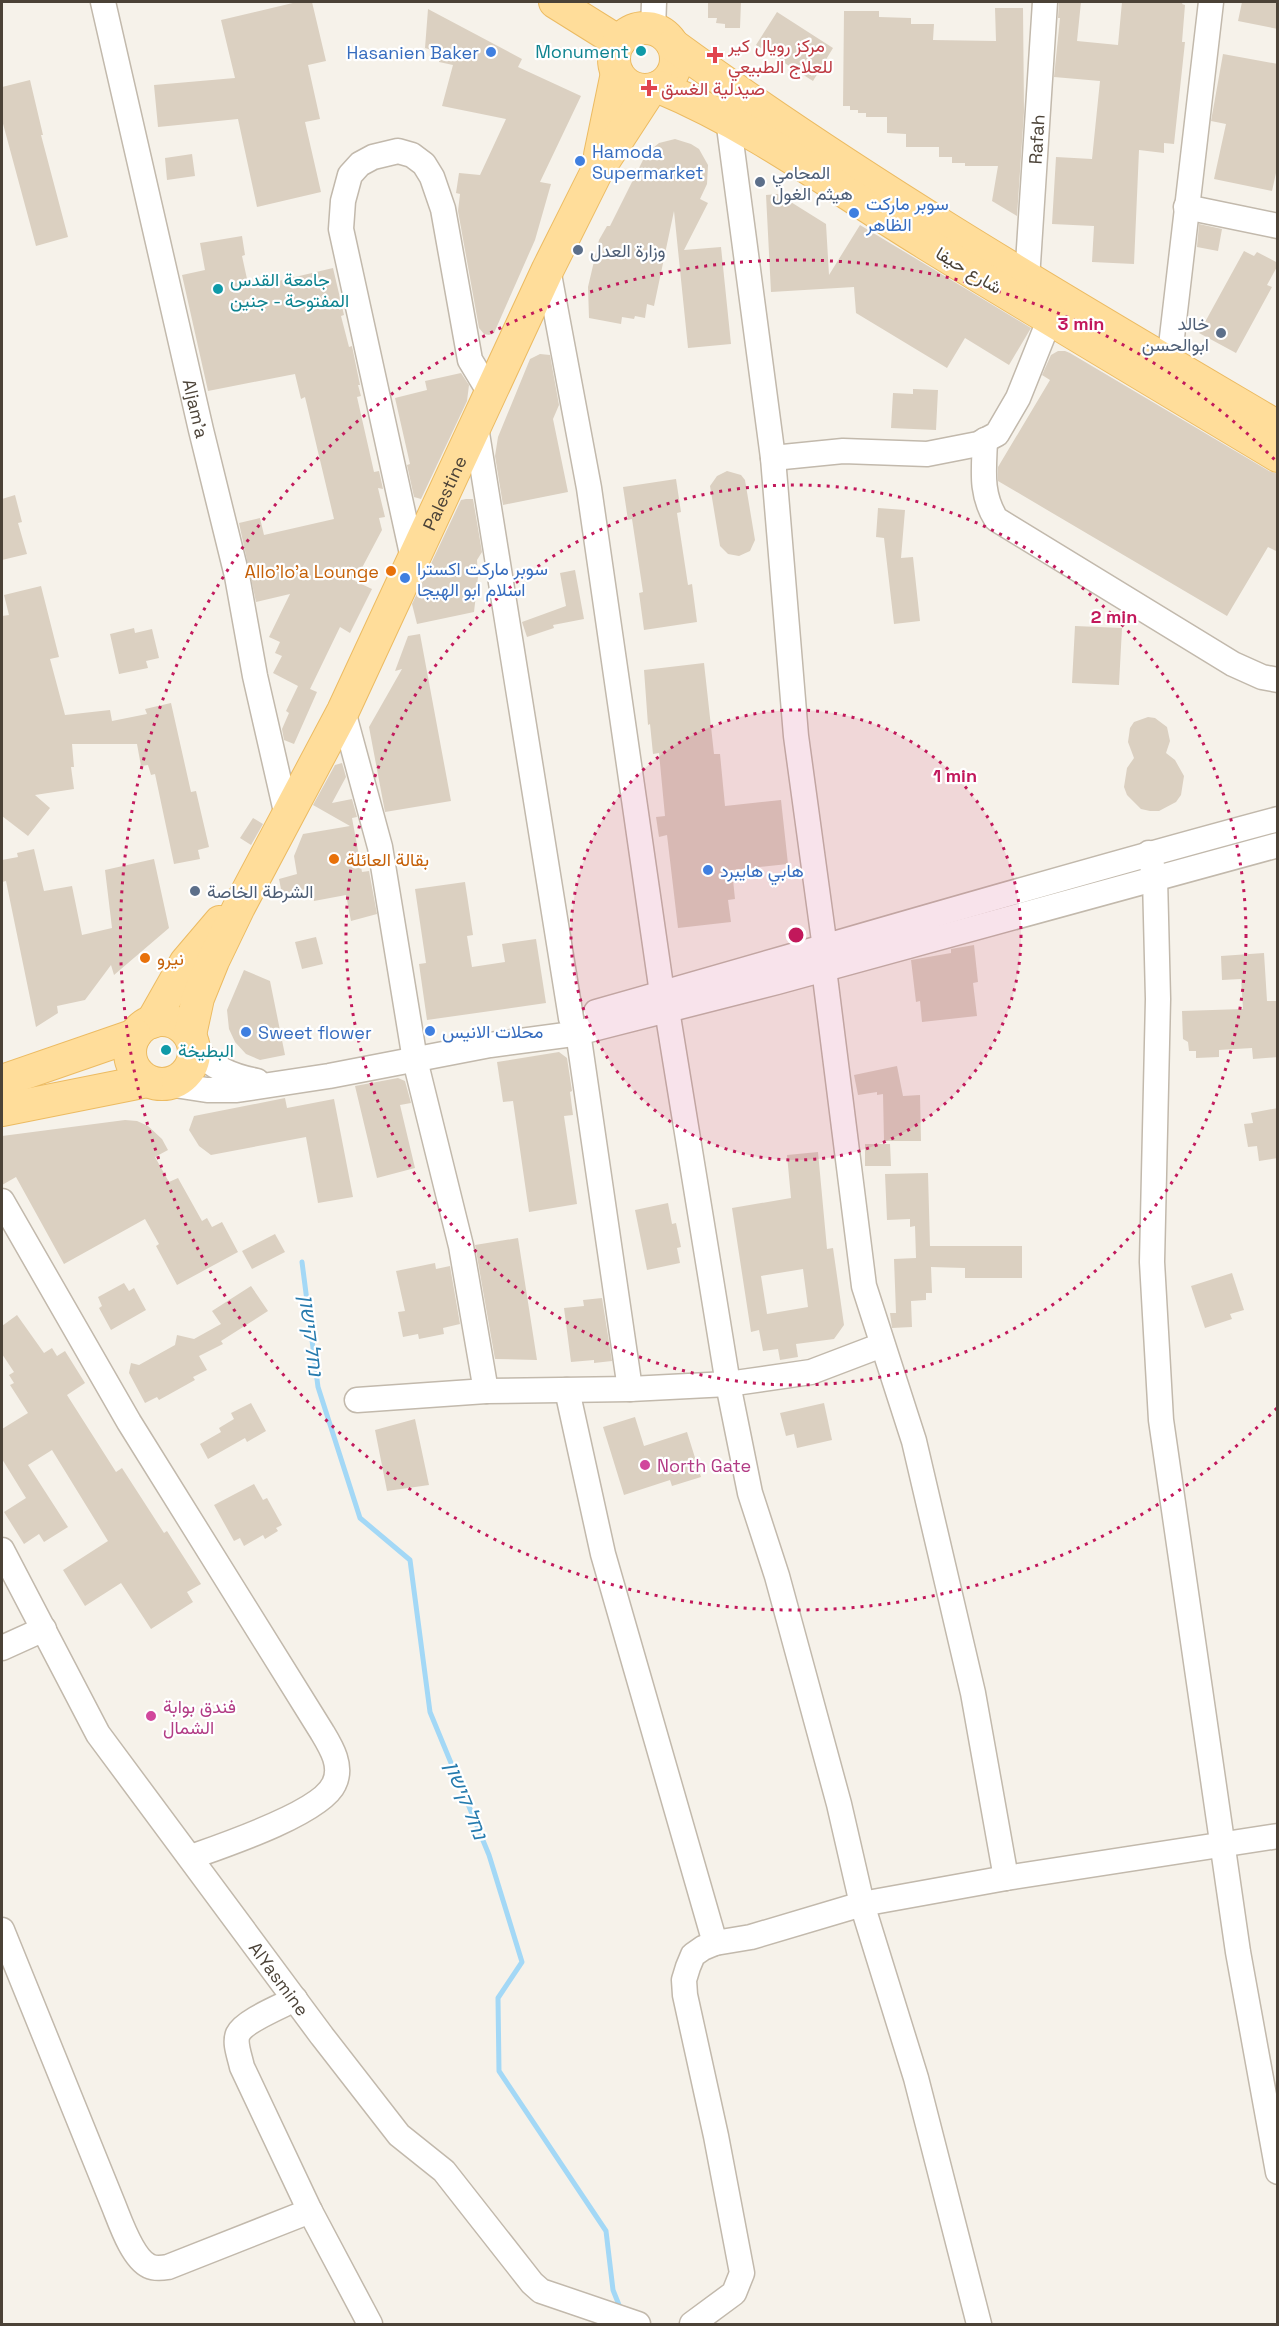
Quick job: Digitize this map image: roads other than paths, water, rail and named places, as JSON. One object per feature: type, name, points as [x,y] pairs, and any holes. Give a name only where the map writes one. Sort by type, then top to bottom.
[{"type":"main road","points":[[555,2],[619,42]]},
{"type":"main road","points":[[655,89],[631,87],[617,73],[614,62],[619,42],[627,34],[636,29],[660,25]]},
{"type":"main road","points":[[660,25],[735,90],[1028,279],[1278,427]]},
{"type":"main road","points":[[596,173],[655,89],[674,74],[676,64],[660,25]]},
{"type":"main road","points":[[596,173],[617,73]]},
{"type":"main road","name":"شارع حيفا","points":[[655,89],[703,106],[728,119],[923,242],[1278,456]]},
{"type":"main road","name":"Palestine","points":[[192,1042],[198,998],[239,907],[343,711],[414,563],[548,269],[596,173]]},
{"type":"main road","points":[[158,1083],[139,1075],[132,1066],[131,1045],[186,962],[221,920],[239,907]]},
{"type":"main road","points":[[2,1081],[163,1020],[174,1022],[192,1042],[192,1065],[186,1074],[158,1083],[2,1110]]},
{"type":"street","name":"Aljam'a","points":[[103,2],[237,576],[255,676],[287,816]]},
{"type":"street","name":"Rafah","points":[[1028,279],[1045,2]]},
{"type":"street","points":[[1169,363],[1211,2]]},
{"type":"street","points":[[728,119],[773,458],[796,736],[864,1286],[914,1441],[973,1693],[1006,1878]]},
{"type":"street","points":[[414,563],[341,229],[343,201],[350,175],[360,164],[373,157],[398,151],[412,155],[424,164],[432,177],[442,208],[470,360],[490,393]]},
{"type":"street","points":[[1186,207],[1278,226]]},
{"type":"street","points":[[548,269],[589,488],[665,1001],[728,1384],[750,1493],[783,1599],[839,1804],[862,1904],[916,2078],[980,2325]]},
{"type":"street","points":[[773,458],[843,451],[927,454],[954,450],[997,434],[1018,398],[1050,318]]},
{"type":"street","points":[[476,427],[574,1025],[630,1389]]},
{"type":"street","points":[[985,440],[984,487],[987,505],[996,519],[1233,664],[1262,677],[1278,680]]},
{"type":"street","points":[[343,711],[380,847],[415,1060],[461,1246],[486,1391]]},
{"type":"street","points":[[825,958],[1149,853],[1278,819]]},
{"type":"street","points":[[158,1083],[207,1090],[227,1090],[329,1076],[490,1045],[825,958],[1155,878],[1278,845]]},
{"type":"street","points":[[1149,853],[1155,878],[1158,999],[1152,1262],[1161,1420],[1238,1952],[1278,2172]]},
{"type":"street","points":[[192,1042],[209,1063],[222,1071],[239,1078],[271,1083]]},
{"type":"street","points":[[2,1201],[129,1422],[336,1757],[337,1773],[334,1785],[305,1810],[238,1840],[191,1857]]},
{"type":"street","points":[[357,1400],[486,1391],[630,1389],[728,1384],[811,1372],[882,1345]]},
{"type":"street","points":[[567,1390],[603,1554],[715,1943]]},
{"type":"street","name":"AlYasmine","points":[[2,1550],[98,1734],[295,1999],[399,2134],[444,2171],[534,2285],[548,2294],[638,2325]]},
{"type":"street","points":[[2,1648],[44,1629]]},
{"type":"street","points":[[692,2325],[734,2293],[742,2273],[716,2136],[685,1995],[684,1980],[693,1955],[715,1943],[751,1937],[862,1904],[1006,1878],[1278,1836]]},
{"type":"street","points":[[2,1930],[113,2204],[140,2259],[149,2266],[168,2267],[310,2211]]},
{"type":"street","points":[[295,1999],[247,2025],[238,2034],[237,2047],[242,2067],[310,2211],[370,2325]]},
{"type":"waterway","name":"נחל קישון","points":[[302,1262],[318,1387],[360,1518],[410,1560],[430,1712],[489,1855],[522,1962],[498,1998],[499,2071],[606,2231],[613,2290],[621,2310]]},
{"type":"place","name":"Monument","points":[[641,51]]},
{"type":"place","name":"Hasanien Baker","points":[[491,52]]},
{"type":"place","name":"مركز رويال كير للعلاج الطبيعي","points":[[715,55]]},
{"type":"place","name":"صيدلية الغسق","points":[[649,88]]},
{"type":"place","name":"Hamoda Supermarket","points":[[580,161]]},
{"type":"place","name":"المحامي هيثم الغول","points":[[760,182]]},
{"type":"place","name":"سوبر ماركت الظاهر","points":[[854,213]]},
{"type":"place","name":"وزارة العدل","points":[[578,250]]},
{"type":"place","name":"جامعة القدس المفتوحة - جنين","points":[[218,289]]},
{"type":"place","name":"خالد ابوالحسن","points":[[1221,333]]},
{"type":"place","name":"Allo'lo'a Lounge","points":[[391,571]]},
{"type":"place","name":"سوبر ماركت اكسترا اسلام ابو الهيجا","points":[[405,578]]},
{"type":"place","name":"بقالة العائلة","points":[[334,859]]},
{"type":"place","name":"هابي هايبرد","points":[[708,870]]},
{"type":"place","name":"الشرطة الخاصة","points":[[195,891]]},
{"type":"place","name":"نيرو","points":[[145,958]]},
{"type":"place","name":"محلات الانيس","points":[[430,1031]]},
{"type":"place","name":"Sweet flower","points":[[246,1032]]},
{"type":"place","name":"البطيخة","points":[[166,1050]]},
{"type":"place","name":"North Gate","points":[[645,1465]]},
{"type":"place","name":"فندق بوابة الشمال","points":[[151,1716]]}]
